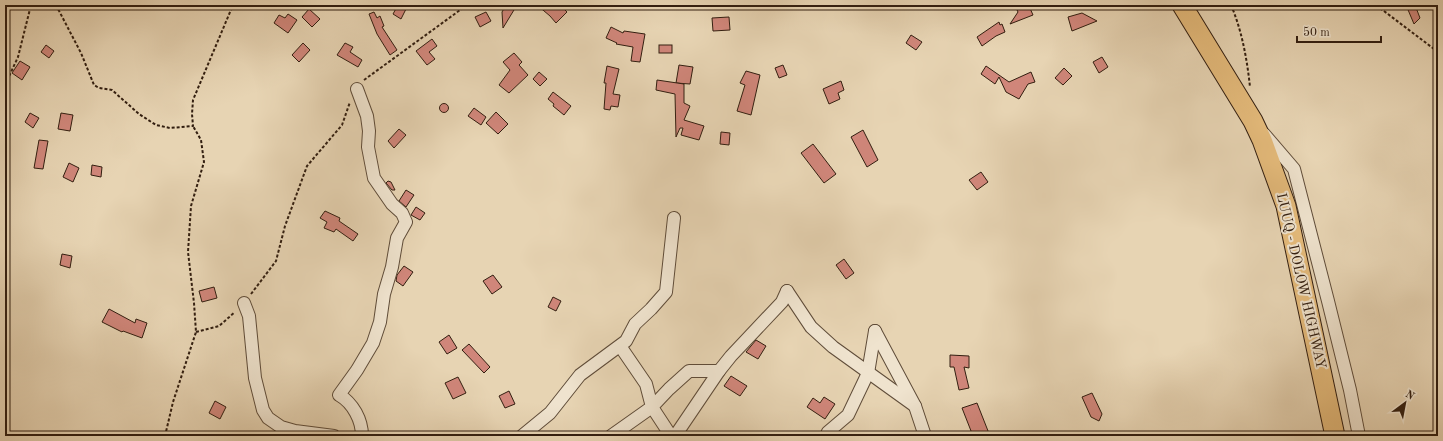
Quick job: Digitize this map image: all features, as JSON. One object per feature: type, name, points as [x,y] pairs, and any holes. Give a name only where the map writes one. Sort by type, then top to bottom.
[{"type":"main road","name":"LUUQ - DOLOW HIGHWAY","points":[[1182,5],[1253,121],[1262,140],[1286,206],[1335,436]]},
{"type":"street","points":[[357,89],[367,116],[369,131],[368,146],[374,178],[392,204],[402,213],[406,222],[397,238],[392,267],[384,294],[380,322],[373,343],[357,370],[339,395],[352,406],[360,422],[362,436]]},
{"type":"street","points":[[1253,121],[1294,170],[1350,390],[1359,436]]},
{"type":"street","points":[[522,436],[550,413],[580,375],[626,341],[635,324],[666,292],[674,218]]},
{"type":"street","points":[[675,436],[731,356],[782,302],[787,290],[811,327],[833,347],[915,406]]},
{"type":"street","points":[[244,303],[250,316],[255,378],[263,410],[268,418],[281,427],[284,432],[334,436]]},
{"type":"street","points":[[826,436],[828,432],[848,415],[868,373],[875,331],[915,406],[925,436]]},
{"type":"street","points":[[620,346],[646,384],[652,407],[671,436]]},
{"type":"street","points":[[611,436],[652,407],[669,389],[689,372],[720,371]]},
{"type":"path","points":[[5,85],[18,57],[31,5]]},
{"type":"path","points":[[56,5],[81,53],[94,85],[99,88],[112,90],[139,114],[156,125],[170,128],[193,126]]},
{"type":"path","points":[[165,436],[196,332],[188,252],[191,206],[204,162],[201,140],[193,126],[193,100],[233,5]]},
{"type":"path","points":[[196,332],[219,326],[244,303],[276,261],[285,226],[308,166],[342,125],[352,96],[365,79],[466,5]]},
{"type":"path","points":[[1231,5],[1248,61],[1250,91]]},
{"type":"path","points":[[1376,5],[1438,52]]},
{"type":"building","points":[[398,5],[406,9],[401,19],[393,14]]},
{"type":"building","points":[[506,5],[517,5],[503,28],[502,12]]},
{"type":"building","points":[[537,5],[560,5],[567,12],[556,23]]},
{"type":"building","points":[[1406,5],[1415,5],[1420,18],[1414,24]]},
{"type":"building","points":[[1029,6],[1033,15],[1010,24],[1018,12],[1017,10]]},
{"type":"building","points":[[309,9],[320,19],[312,27],[302,17]]},
{"type":"building","points":[[374,12],[377,18],[380,16],[384,26],[382,27],[397,50],[390,55],[377,34],[369,14]]},
{"type":"building","points":[[486,12],[491,21],[480,27],[475,17]]},
{"type":"building","points":[[1082,13],[1097,21],[1072,31],[1068,17]]},
{"type":"building","points":[[288,14],[297,20],[288,33],[274,23],[279,15],[285,18]]},
{"type":"building","points":[[729,17],[730,30],[713,31],[712,18]]},
{"type":"building","points":[[999,22],[1000,25],[1002,24],[1005,32],[996,36],[982,46],[977,37]]},
{"type":"building","points":[[611,27],[623,33],[624,31],[645,34],[640,62],[631,61],[633,47],[616,44],[617,43],[606,38]]},
{"type":"building","points":[[911,35],[922,42],[916,50],[906,43]]},
{"type":"building","points":[[432,39],[437,46],[429,52],[435,59],[427,65],[416,51]]},
{"type":"building","points":[[303,43],[310,50],[299,62],[292,55]]},
{"type":"building","points":[[345,43],[353,47],[350,52],[362,60],[358,67],[337,55]]},
{"type":"building","points":[[46,45],[54,51],[49,58],[41,52]]},
{"type":"building","points":[[659,45],[672,45],[672,53],[659,53]]},
{"type":"building","points":[[514,53],[522,62],[519,65],[528,75],[509,93],[499,85],[510,70],[503,62]]},
{"type":"building","points":[[1102,57],[1108,67],[1099,73],[1093,62]]},
{"type":"building","points":[[20,61],[30,67],[22,80],[12,73]]},
{"type":"building","points":[[679,65],[693,67],[690,84],[676,83]]},
{"type":"building","points":[[783,65],[787,75],[779,78],[775,68]]},
{"type":"building","points":[[607,66],[619,69],[613,94],[620,95],[618,107],[611,106],[610,110],[604,109],[606,83],[604,83]]},
{"type":"building","points":[[986,66],[1009,82],[1031,72],[1035,82],[1028,84],[1019,99],[1006,92],[999,77],[995,84],[981,74]]},
{"type":"building","points":[[1064,68],[1072,76],[1063,85],[1055,78]]},
{"type":"building","points":[[746,71],[760,75],[751,115],[737,111],[745,85],[740,83]]},
{"type":"building","points":[[539,72],[547,79],[540,86],[533,79]]},
{"type":"building","points":[[657,80],[684,84],[684,103],[690,106],[684,120],[704,126],[699,140],[681,135],[683,128],[680,128],[676,137],[675,94],[656,90]]},
{"type":"building","points":[[841,81],[844,90],[838,93],[840,99],[829,104],[823,89]]},
{"type":"building","points":[[553,92],[571,106],[564,115],[553,106],[554,104],[548,99]]},
{"type":"building","points":[[444,103],[449,108],[444,113],[439,108]]},
{"type":"building","points":[[474,108],[486,117],[481,125],[468,116]]},
{"type":"building","points":[[496,112],[508,124],[498,134],[486,123]]},
{"type":"building","points":[[30,113],[39,118],[33,128],[25,122]]},
{"type":"building","points":[[61,113],[73,115],[70,131],[58,129]]},
{"type":"building","points":[[399,129],[406,135],[394,148],[388,141]]},
{"type":"building","points":[[863,130],[878,160],[867,167],[851,137]]},
{"type":"building","points":[[721,132],[730,133],[729,145],[720,144]]},
{"type":"building","points":[[39,140],[48,141],[43,169],[34,168]]},
{"type":"building","points":[[813,144],[836,174],[824,183],[801,153]]},
{"type":"building","points":[[69,163],[79,168],[73,182],[63,177]]},
{"type":"building","points":[[92,165],[102,167],[101,177],[91,175]]},
{"type":"building","points":[[981,172],[988,182],[977,190],[969,180]]},
{"type":"building","points":[[388,181],[391,182],[395,190],[392,190],[386,183]]},
{"type":"building","points":[[406,190],[414,195],[406,207],[399,201]]},
{"type":"building","points":[[416,207],[425,213],[420,220],[411,215]]},
{"type":"building","points":[[325,211],[340,218],[339,221],[358,234],[353,241],[336,229],[334,232],[324,228],[327,222],[320,218]]},
{"type":"building","points":[[62,254],[72,256],[70,268],[60,265]]},
{"type":"building","points":[[844,259],[854,273],[846,279],[836,265]]},
{"type":"building","points":[[404,266],[413,272],[403,286],[396,281],[397,275]]},
{"type":"building","points":[[493,275],[502,287],[492,294],[483,281]]},
{"type":"building","points":[[214,287],[217,298],[202,302],[199,291]]},
{"type":"building","points":[[553,297],[561,301],[556,311],[548,307]]},
{"type":"building","points":[[109,309],[135,323],[136,319],[147,323],[142,338],[123,331],[122,332],[102,322]]},
{"type":"building","points":[[449,335],[457,348],[447,354],[439,342]]},
{"type":"building","points":[[756,340],[766,346],[758,359],[746,352]]},
{"type":"building","points":[[469,344],[490,367],[484,373],[462,350]]},
{"type":"building","points":[[950,355],[969,356],[969,368],[964,367],[969,388],[959,390],[954,367],[950,367]]},
{"type":"building","points":[[731,376],[747,386],[740,396],[724,386]]},
{"type":"building","points":[[458,377],[466,393],[453,399],[445,383]]},
{"type":"building","points":[[509,391],[515,404],[505,408],[499,396]]},
{"type":"building","points":[[1092,393],[1102,414],[1099,421],[1091,417],[1082,397]]},
{"type":"building","points":[[824,397],[835,404],[825,419],[807,407],[813,398],[820,403]]},
{"type":"building","points":[[215,401],[226,407],[220,419],[209,413]]},
{"type":"building","points":[[977,403],[990,436],[973,436],[962,408]]}]
